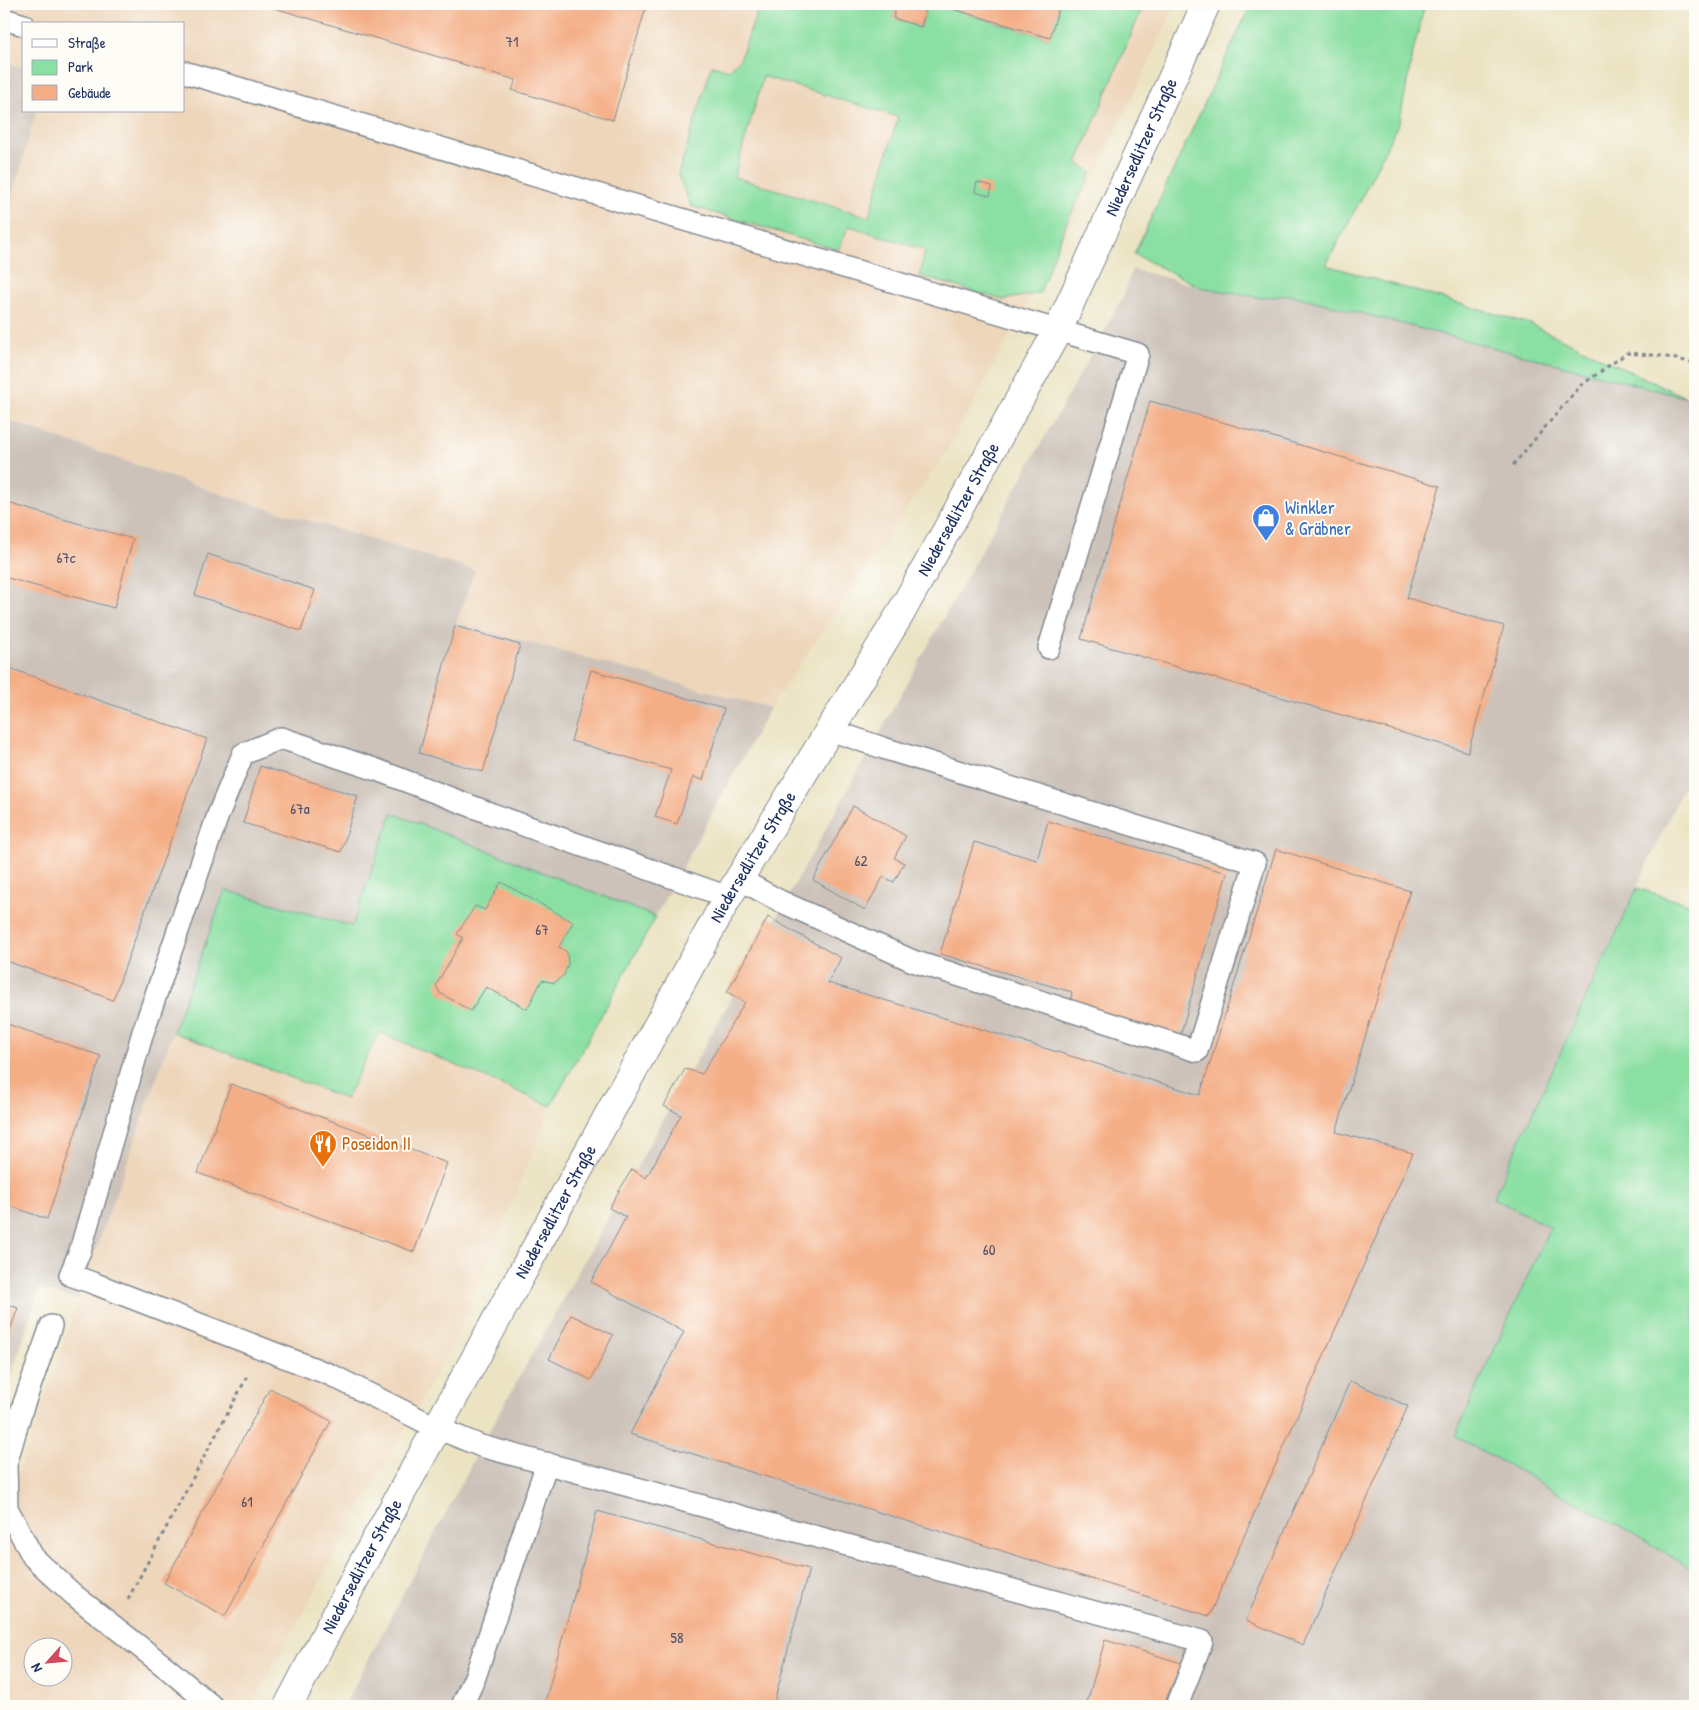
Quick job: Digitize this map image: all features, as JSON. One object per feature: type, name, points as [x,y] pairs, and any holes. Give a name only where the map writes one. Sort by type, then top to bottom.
[{"type":"street","name":"Niedersedlitzer Straße","points":[[288,1706],[363,1563],[734,888],[900,616],[1058,330],[1206,4]]},
{"type":"lane","points":[[4,19],[22,24]]},
{"type":"lane","points":[[185,72],[1138,354],[1049,648]]},
{"type":"lane","points":[[830,730],[892,751],[1255,863],[1197,1051],[913,961],[780,901],[492,814],[377,770],[280,738],[243,754],[218,815],[143,1032],[80,1251],[70,1275],[331,1375],[437,1428],[481,1446],[1202,1641],[1177,1706]]},
{"type":"lane","points":[[51,1326],[21,1412],[6,1464],[5,1487],[7,1508],[33,1557],[74,1595],[168,1668],[212,1706]]},
{"type":"lane","points":[[462,1706],[475,1677],[547,1463]]},
{"type":"path","points":[[1512,465],[1580,386],[1627,353],[1662,356],[1695,363]]},
{"type":"path","points":[[114,1626],[262,1348]]},
{"type":"shaded area","points":[[4,4],[1176,4],[1083,201],[949,447],[770,708],[456,623],[475,570],[232,498],[4,419],[4,228],[36,112],[185,112],[185,22],[22,22],[22,67],[4,62]]},
{"type":"shaded area","points":[[4,62],[22,67],[22,112],[36,112],[4,228]]},
{"type":"shaded area","points":[[1132,269],[1202,287],[1262,298],[1291,295],[1687,398],[1695,402],[1695,762],[1493,1197],[1550,1227],[1455,1436],[1632,1533],[1695,1571],[1695,1698],[1692,1706],[344,1706],[481,1446],[1123,297]]},
{"type":"shaded area","points":[[4,419],[232,498],[475,570],[456,623],[770,708],[551,1106],[379,1032],[346,1099],[173,1032],[78,1300],[40,1289],[4,1396]]},
{"type":"shaded area","points":[[172,1032],[346,1099],[379,1032],[551,1106],[460,1330],[251,1706],[96,1706],[81,1701],[78,1706],[4,1706],[4,1498],[12,1492]]},
{"type":"green space","points":[[760,4],[897,4],[893,18],[921,27],[927,4],[935,4],[1049,38],[1060,4],[1144,4],[1077,163],[1092,172],[1065,226],[1040,293],[1003,300],[920,276],[925,250],[849,226],[838,250],[691,206],[678,175],[712,65],[729,70],[740,59]],"holes":[[[762,76],[898,117],[869,217],[734,177]]]},
{"type":"green space","points":[[1251,4],[1425,4],[1413,52],[1400,120],[1326,265],[1530,324],[1687,398],[1291,295],[1262,298],[1200,287],[1134,254]]},
{"type":"green space","points":[[392,813],[656,917],[551,1106],[379,1032],[346,1099],[173,1032],[225,890],[352,926]]},
{"type":"green space","points":[[1637,888],[1695,906],[1695,1571],[1632,1533],[1455,1436],[1550,1227],[1493,1198]]},
{"type":"building","points":[[261,4],[647,4],[613,120],[512,90],[516,80]]},
{"type":"building","points":[[897,4],[927,4],[921,27],[893,18]]},
{"type":"building","points":[[936,4],[1060,4],[1050,38]]},
{"type":"building","points":[[977,182],[992,186],[990,196],[975,192]]},
{"type":"building","name":"Winkler & Gräbner","points":[[1150,401],[1440,486],[1407,598],[1504,626],[1468,752],[1081,639]]},
{"type":"building","points":[[4,502],[133,539],[114,608],[4,577]]},
{"type":"building","points":[[208,554],[315,590],[301,631],[195,595]]},
{"type":"building","points":[[455,626],[520,645],[483,772],[419,753]]},
{"type":"building","points":[[4,666],[207,739],[113,1000],[4,960]]},
{"type":"building","points":[[591,670],[724,709],[703,780],[693,777],[677,824],[655,817],[671,770],[571,741]]},
{"type":"building","points":[[260,766],[358,796],[341,852],[243,823]]},
{"type":"building","points":[[853,806],[906,836],[894,858],[904,863],[894,882],[883,877],[865,910],[813,880]]},
{"type":"building","points":[[1048,821],[1227,873],[1180,1036],[1070,1005],[1072,992],[940,954],[974,842],[1037,860]]},
{"type":"building","points":[[1276,849],[1410,891],[1336,1132],[1413,1153],[1209,1616],[630,1434],[684,1332],[591,1282],[626,1217],[609,1208],[632,1169],[646,1178],[681,1115],[664,1106],[685,1069],[702,1074],[745,1002],[727,992],[768,917],[841,958],[828,983],[1200,1095]]},
{"type":"building","points":[[501,882],[573,922],[559,947],[567,952],[568,964],[564,975],[554,983],[542,980],[527,1009],[486,987],[471,1011],[440,993],[436,985],[463,938],[457,934],[475,906],[485,910]]},
{"type":"building","points":[[4,1023],[101,1056],[47,1219],[4,1204]]},
{"type":"building","name":"Poseidon II","points":[[231,1084],[447,1163],[414,1252],[198,1173]]},
{"type":"building","points":[[4,1303],[18,1308],[4,1347]]},
{"type":"building","points":[[571,1315],[613,1335],[591,1380],[549,1359]]},
{"type":"building","points":[[1350,1381],[1408,1406],[1303,1645],[1246,1620]]},
{"type":"building","points":[[270,1388],[331,1421],[225,1616],[164,1583]]},
{"type":"building","points":[[597,1511],[809,1569],[773,1706],[544,1706]]},
{"type":"building","points":[[1105,1640],[1182,1663],[1163,1706],[1086,1706]]},
{"type":"place","name":"Winkler & Gräbner","points":[[1266,542]]},
{"type":"place","name":"Poseidon II","points":[[323,1168]]}]
